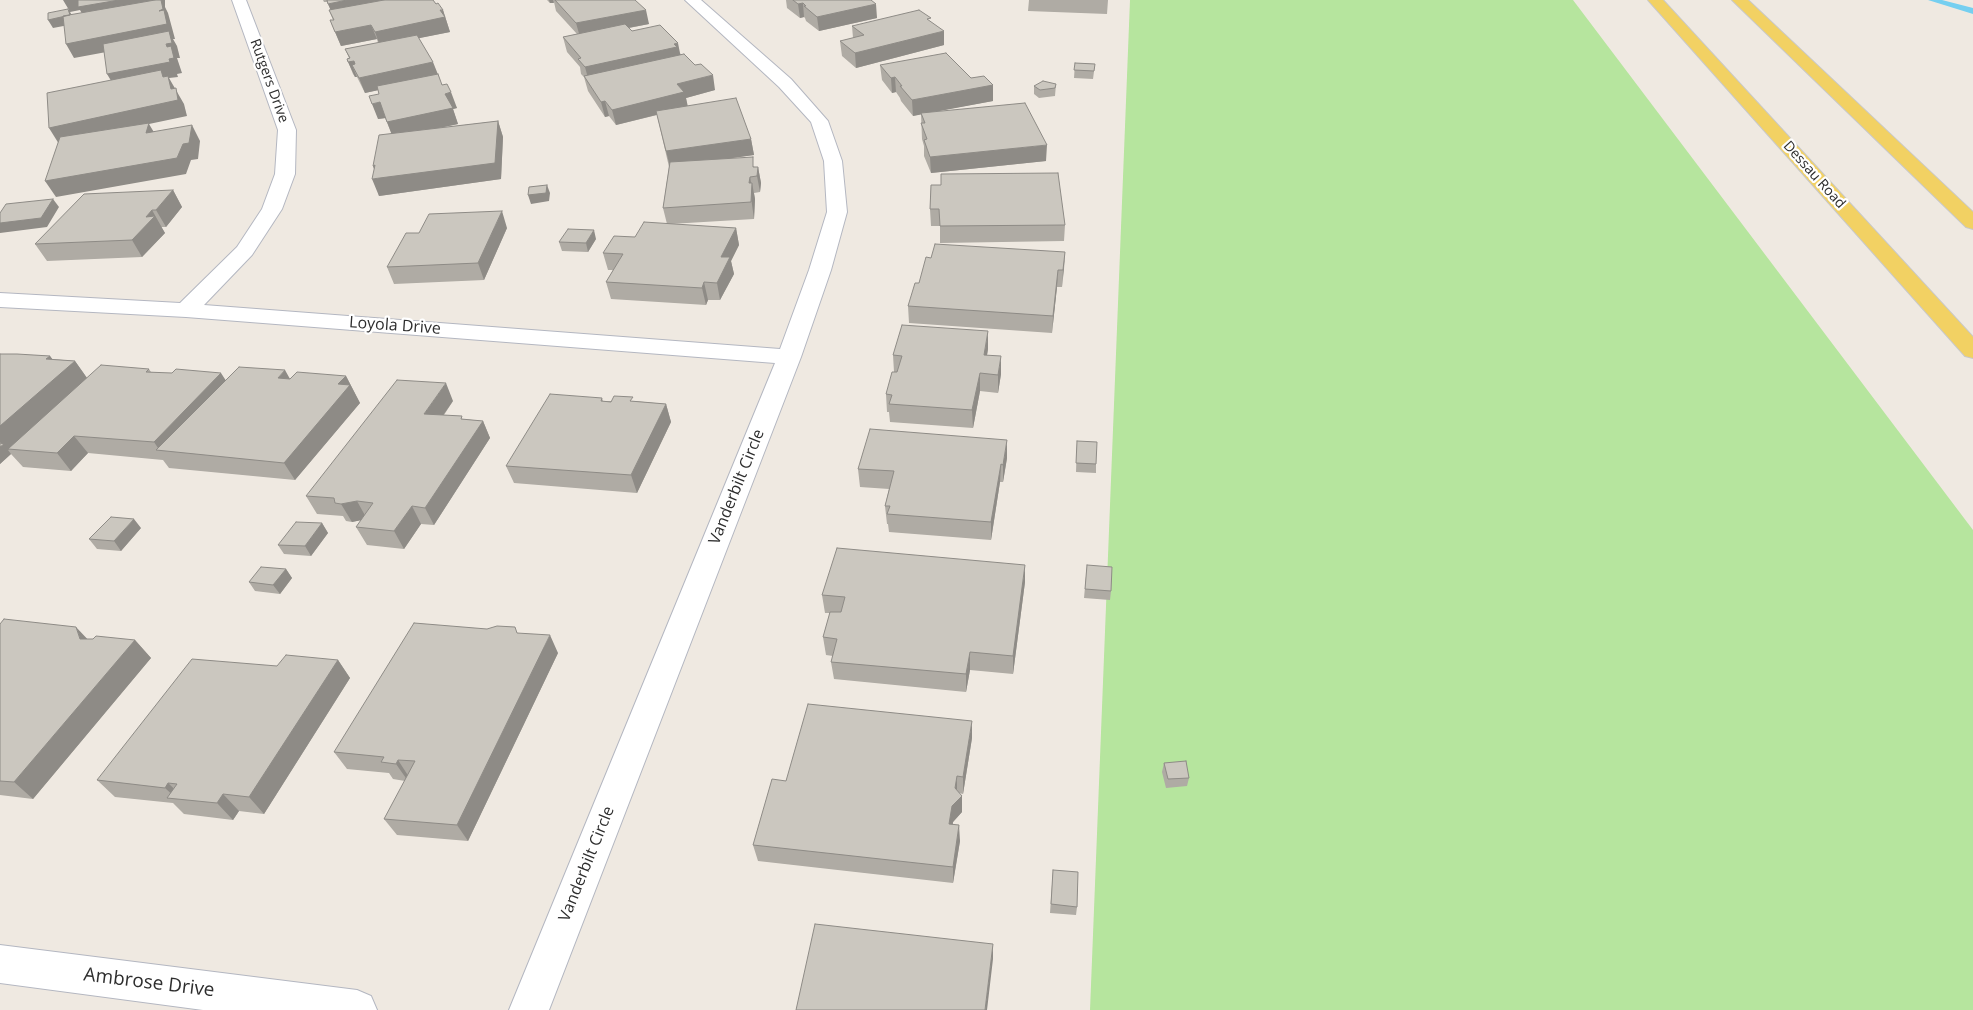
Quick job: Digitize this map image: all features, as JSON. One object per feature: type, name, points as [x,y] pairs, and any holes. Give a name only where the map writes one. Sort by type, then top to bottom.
[{"type":"main road","name":"Dessau Road","points":[[1655,0],[1973,351]]},
{"type":"main road","points":[[1739,0],[1973,223]]},
{"type":"street","name":"Rutgers Drive","points":[[186,310],[245,251],[272,209],[285,174],[287,130],[239,0]]},
{"type":"street","name":"Vanderbilt Circle","points":[[528,1010],[789,357],[820,270],[837,212],[833,161],[819,122],[785,83],[692,0]]},
{"type":"street","name":"Loyola Drive","points":[[0,300],[186,310],[789,357]]},
{"type":"street","name":"Ambrose Drive","points":[[0,964],[357,1010]]},
{"type":"green space","points":[[1130,0],[1573,0],[1973,530],[1973,1010],[1090,1010]]},
{"type":"building","points":[[78,0],[119,0],[78,7]]},
{"type":"building","points":[[161,0],[163,9],[159,11],[164,10],[167,24],[66,44],[63,16]]},
{"type":"building","points":[[327,0],[347,0],[328,4]]},
{"type":"building","points":[[384,0],[433,0],[443,10],[440,10],[445,17],[375,32],[371,25],[335,32],[330,20],[334,20],[329,10]]},
{"type":"building","points":[[555,0],[635,0],[646,10],[576,23]]},
{"type":"building","points":[[793,0],[871,0],[876,4],[817,17],[803,3],[798,4]]},
{"type":"building","points":[[68,9],[70,15],[48,20],[48,13]]},
{"type":"building","points":[[919,10],[931,18],[927,19],[944,31],[855,53],[840,41],[864,35],[852,26]]},
{"type":"building","points":[[625,24],[632,31],[660,25],[678,43],[674,44],[677,47],[585,67],[578,59],[581,58],[563,37]]},
{"type":"building","points":[[169,31],[172,43],[166,44],[167,47],[171,46],[174,58],[169,59],[170,62],[107,74],[103,44]]},
{"type":"building","points":[[417,35],[433,62],[359,78],[352,65],[355,64],[354,61],[348,62],[347,59],[350,58],[345,49]]},
{"type":"building","points":[[946,53],[971,78],[984,76],[993,85],[912,100],[895,77],[891,78],[880,65]]},
{"type":"building","points":[[684,54],[695,65],[701,64],[713,75],[677,84],[684,92],[612,110],[605,101],[601,102],[584,76]]},
{"type":"building","points":[[1075,63],[1095,64],[1094,71],[1074,70]]},
{"type":"building","points":[[161,70],[163,77],[168,76],[171,89],[176,88],[178,100],[49,128],[47,93]]},
{"type":"building","points":[[438,74],[442,85],[447,84],[451,92],[445,94],[453,108],[387,122],[380,102],[372,104],[369,96],[379,94],[377,86]]},
{"type":"building","points":[[1043,81],[1056,84],[1055,88],[1040,90],[1034,86]]},
{"type":"building","points":[[736,98],[751,139],[666,151],[656,111]]},
{"type":"building","points":[[1025,103],[1047,145],[930,157],[924,140],[927,139],[921,123],[925,123],[921,113]]},
{"type":"building","points":[[498,121],[495,163],[372,179],[379,135]]},
{"type":"building","points":[[149,123],[146,133],[192,125],[189,143],[183,144],[177,158],[45,181],[60,137]]},
{"type":"building","points":[[753,157],[753,167],[758,167],[757,176],[750,177],[749,183],[752,183],[751,202],[663,208],[670,162]]},
{"type":"building","points":[[1058,173],[1065,225],[940,226],[939,209],[930,209],[931,185],[941,185],[941,174]]},
{"type":"building","points":[[547,185],[546,193],[528,195],[529,187]]},
{"type":"building","points":[[173,190],[156,210],[152,210],[146,217],[155,216],[132,240],[35,244],[84,194]]},
{"type":"building","points":[[53,199],[41,218],[0,223],[0,213],[6,204]]},
{"type":"building","points":[[502,211],[478,263],[387,267],[406,233],[419,233],[429,214]]},
{"type":"building","points":[[644,222],[736,228],[721,257],[730,257],[717,283],[704,282],[702,288],[606,282],[623,254],[603,253],[614,236],[635,237]]},
{"type":"building","points":[[568,229],[594,230],[586,243],[559,242]]},
{"type":"building","points":[[935,244],[1065,252],[1063,270],[1058,270],[1053,316],[908,306],[915,283],[919,283],[926,257],[931,258]]},
{"type":"building","points":[[902,325],[988,331],[984,355],[1001,356],[998,375],[980,373],[972,410],[889,404],[892,395],[886,394],[892,372],[897,372],[902,356],[893,355]]},
{"type":"building","points":[[0,354],[50,356],[46,359],[75,361],[0,426]]},
{"type":"building","points":[[101,365],[149,369],[146,372],[172,373],[176,369],[221,373],[154,442],[74,436],[57,453],[8,449]]},
{"type":"building","points":[[239,367],[285,370],[278,378],[290,379],[297,372],[346,376],[338,384],[350,385],[284,463],[156,450]]},
{"type":"building","points":[[397,380],[446,383],[424,414],[462,416],[461,419],[483,421],[425,508],[412,506],[394,531],[356,527],[373,503],[357,501],[341,504],[335,503],[334,498],[306,496]]},
{"type":"building","points":[[550,394],[602,398],[601,401],[611,402],[614,396],[633,397],[630,401],[666,404],[631,475],[506,466]]},
{"type":"building","points":[[870,429],[1007,440],[991,522],[887,514],[890,506],[885,506],[894,471],[858,469]]},
{"type":"building","points":[[1077,441],[1097,442],[1096,464],[1076,463]]},
{"type":"building","points":[[111,517],[134,519],[114,541],[89,539]]},
{"type":"building","points":[[296,522],[322,523],[305,546],[278,545]]},
{"type":"building","points":[[837,548],[1025,565],[1013,656],[970,652],[966,674],[831,662],[837,639],[823,637],[830,612],[841,612],[845,597],[822,595]]},
{"type":"building","points":[[1087,565],[1112,567],[1111,591],[1085,589]]},
{"type":"building","points":[[261,567],[286,569],[273,585],[249,582]]},
{"type":"building","points":[[4,619],[76,627],[80,639],[93,639],[96,636],[135,640],[14,782],[0,781],[0,624]]},
{"type":"building","points":[[414,623],[487,629],[497,626],[515,627],[517,633],[550,635],[457,825],[384,819],[415,761],[398,760],[396,764],[381,762],[384,757],[334,752]]},
{"type":"building","points":[[286,655],[338,660],[249,797],[223,794],[217,803],[167,798],[177,784],[168,783],[165,788],[97,780],[192,659],[277,666]]},
{"type":"building","points":[[808,704],[972,721],[963,777],[957,776],[955,788],[962,796],[952,806],[949,824],[959,825],[953,867],[753,845],[772,779],[786,781]]},
{"type":"building","points":[[1186,761],[1189,778],[1168,779],[1164,763]]},
{"type":"building","points":[[1053,870],[1078,872],[1077,907],[1051,904]]},
{"type":"building","points":[[815,924],[993,944],[985,1010],[796,1010]]},
{"type":"waterway","points":[[1932,0],[1973,11]]}]
